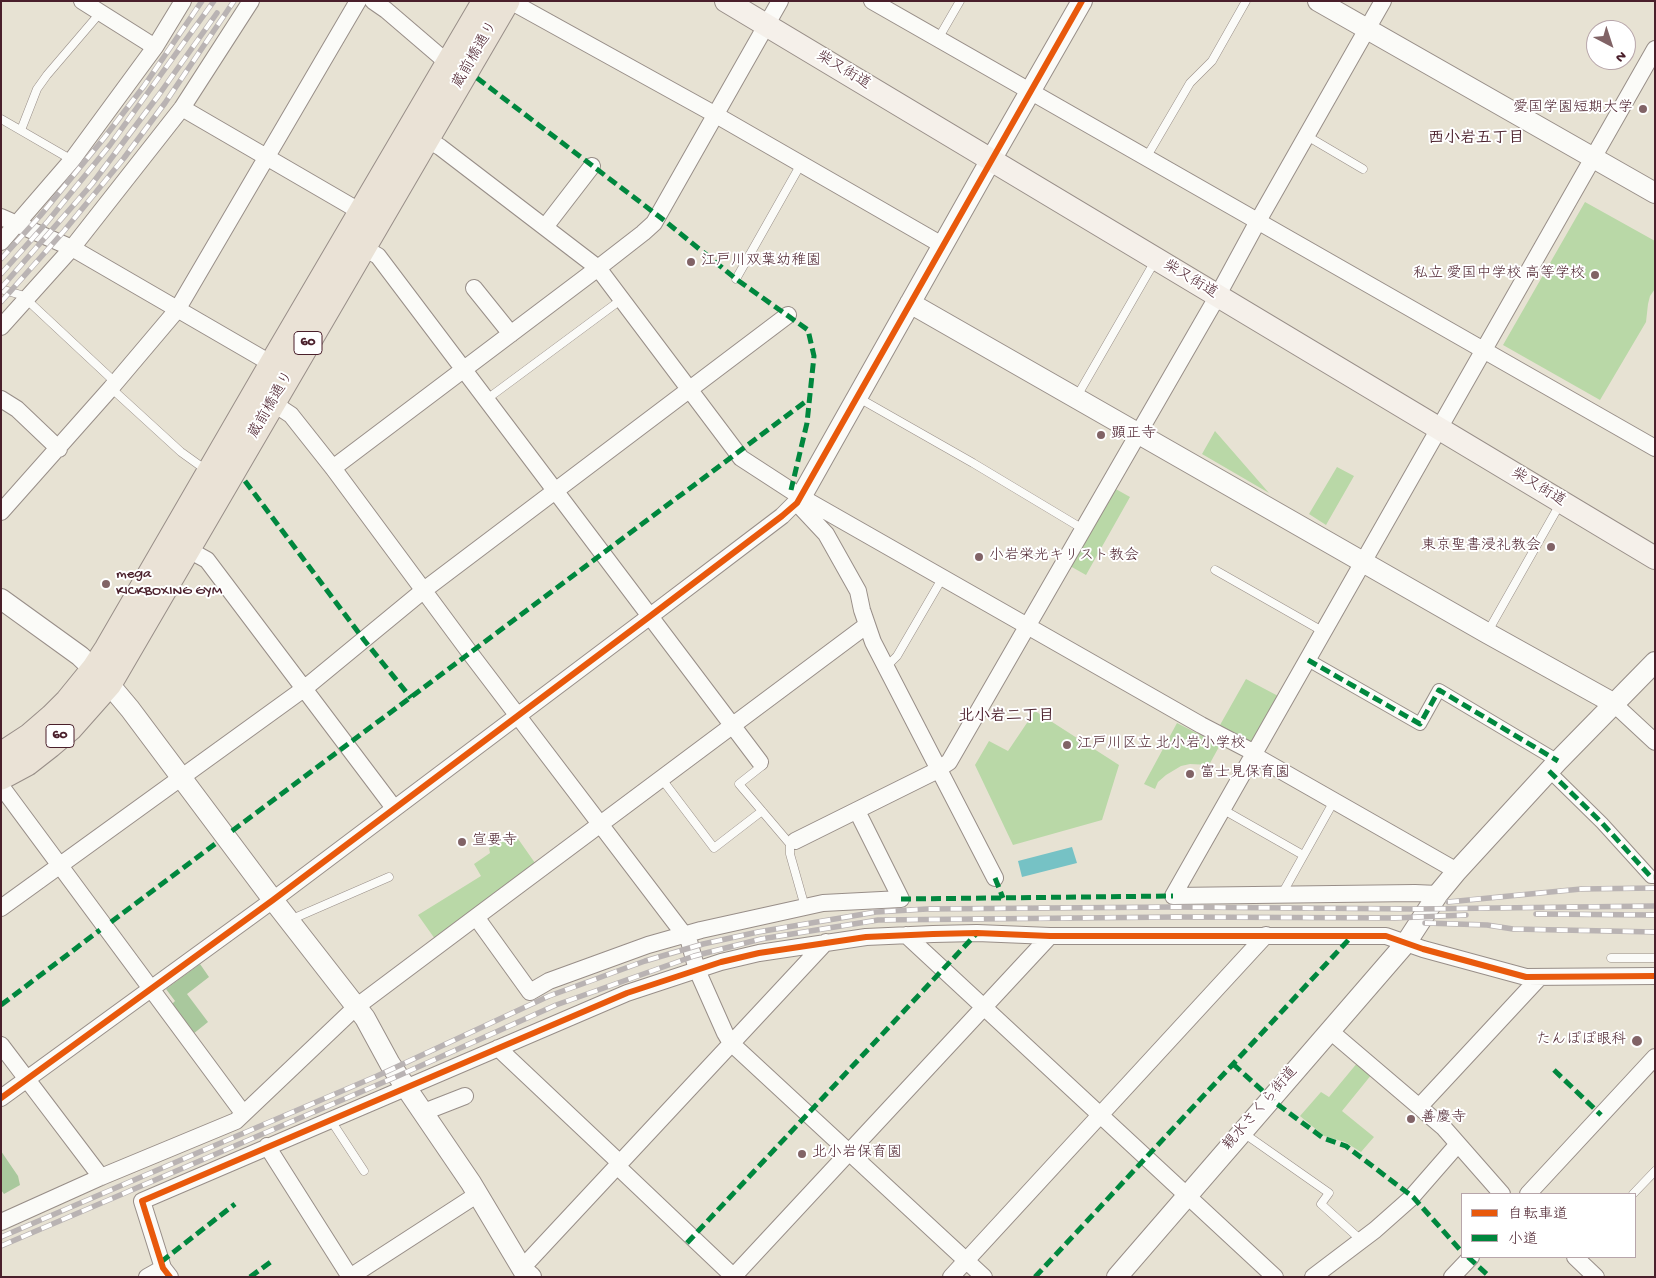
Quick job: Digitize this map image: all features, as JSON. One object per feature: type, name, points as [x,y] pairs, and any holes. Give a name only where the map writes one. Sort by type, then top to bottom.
[{"type":"main road","name":"蔵前橋通り","points":[[1,755],[30,736],[68,701],[101,677],[210,473],[485,1]]},
{"type":"main road","name":"蔵前橋通り","points":[[1,777],[27,763],[70,728],[101,677],[187,549],[509,1]]},
{"type":"main road","name":"柴又街道","points":[[726,1],[1655,558]]},
{"type":"street","points":[[82,1],[154,47]]},
{"type":"street","points":[[1,242],[72,160],[154,47],[183,1]]},
{"type":"street","points":[[1,327],[72,248],[182,108],[251,1]]},
{"type":"street","points":[[1,512],[114,386],[177,310],[358,1]]},
{"type":"street","points":[[373,1],[449,64]]},
{"type":"street","points":[[509,1],[716,115],[942,245]]},
{"type":"street","points":[[333,468],[598,268],[654,223],[780,1]]},
{"type":"street","points":[[872,1],[891,6],[938,39],[1655,448]]},
{"type":"street","points":[[1,1098],[272,900],[649,617],[796,503],[1082,1]]},
{"type":"street","points":[[1318,1],[1655,193]]},
{"type":"street","points":[[792,843],[939,769],[949,762],[1384,1]]},
{"type":"street","points":[[1438,894],[1173,896],[1655,49]]},
{"type":"street","points":[[182,108],[361,212]]},
{"type":"street","points":[[428,140],[440,147],[598,268],[741,458],[796,503],[826,534],[858,591],[873,642],[995,878]]},
{"type":"street","points":[[545,227],[592,166]]},
{"type":"street","points":[[1,217],[72,248],[272,364]]},
{"type":"street","points":[[364,248],[378,256],[760,762]]},
{"type":"street","points":[[474,288],[511,334]]},
{"type":"street","points":[[910,303],[1613,703],[1655,742]]},
{"type":"street","points":[[1,908],[182,779],[304,688],[424,590],[788,315]]},
{"type":"street","points":[[1,399],[17,410],[59,449]]},
{"type":"street","points":[[273,403],[291,415],[333,468],[517,716],[689,941],[697,970],[725,1033],[732,1043],[984,1277]]},
{"type":"street","points":[[796,503],[943,577],[1457,871]]},
{"type":"street","points":[[187,549],[207,560],[394,808]]},
{"type":"street","points":[[1,599],[63,643],[101,677],[130,709],[272,900],[365,1018],[390,1064],[407,1086],[478,1194],[522,1273],[619,1165],[826,942]]},
{"type":"street","points":[[1,1222],[101,1177],[236,1121],[356,1007],[867,625]]},
{"type":"street","points":[[1308,660],[1420,724],[1439,690],[1553,766],[1651,877],[1655,877]]},
{"type":"street","name":"親水さくら街道","points":[[1117,1277],[1406,942],[1438,894],[1457,871],[1553,766],[1655,662]]},
{"type":"street","points":[[1,786],[243,1113]]},
{"type":"street","points":[[476,917],[530,992],[550,981],[648,945],[684,935],[823,903],[901,898],[857,811]]},
{"type":"street","points":[[147,1277],[166,1272],[142,1201],[627,993],[697,970],[759,953],[866,937],[977,933],[1050,936],[1386,936],[1422,949],[1526,977],[1655,976]]},
{"type":"street","points":[[906,935],[1275,1277]]},
{"type":"street","points":[[951,1277],[1266,935]]},
{"type":"street","points":[[498,1048],[733,1277],[1050,936]]},
{"type":"street","points":[[1420,1106],[1538,978]]},
{"type":"street","points":[[1329,1030],[1444,1128],[1501,1193]]},
{"type":"street","points":[[1,1046],[101,1177]]},
{"type":"street","points":[[1529,1193],[1655,1057]]},
{"type":"street","points":[[424,1112],[465,1096]]},
{"type":"street","points":[[1313,1277],[1413,1197],[1458,1144]]},
{"type":"street","points":[[267,1146],[350,1277],[478,1194]]},
{"type":"street","points":[[1452,1277],[1469,1258]]},
{"type":"street","points":[[1576,1258],[1596,1277]]},
{"type":"lane","points":[[938,39],[960,1]]},
{"type":"lane","points":[[1146,158],[1190,83],[1212,61],[1246,1]]},
{"type":"lane","points":[[21,130],[37,89],[100,13]]},
{"type":"lane","points":[[1,119],[72,160]]},
{"type":"lane","points":[[1307,136],[1363,168]]},
{"type":"lane","points":[[736,279],[801,164]]},
{"type":"lane","points":[[1076,398],[1156,259]]},
{"type":"lane","points":[[1,289],[26,299],[181,452],[210,473]]},
{"type":"lane","points":[[487,399],[622,299]]},
{"type":"lane","points":[[857,397],[973,463],[1083,529]]},
{"type":"lane","points":[[1487,633],[1561,502]]},
{"type":"lane","points":[[1216,570],[1324,632]]},
{"type":"lane","points":[[886,667],[898,656],[943,577]]},
{"type":"lane","points":[[760,762],[763,765],[739,784],[792,843],[790,854],[805,907]]},
{"type":"lane","points":[[661,778],[714,848],[762,810]]},
{"type":"lane","points":[[1282,894],[1334,800]]},
{"type":"lane","points":[[1222,809],[1303,855]]},
{"type":"lane","points":[[289,920],[389,877]]},
{"type":"lane","points":[[1611,958],[1655,958]]},
{"type":"lane","points":[[330,1119],[364,1171]]},
{"type":"lane","points":[[1241,1132],[1329,1193],[1321,1204],[1361,1240]]},
{"type":"lane","points":[[1634,1193],[1655,1171]]},
{"type":"green space","name":"私立 愛国中学校 高等学校","points":[[1585,202],[1655,241],[1655,289],[1650,296],[1646,322],[1600,400],[1503,345]]},
{"type":"green space","points":[[1215,431],[1269,493],[1202,454]]},
{"type":"green space","points":[[1337,467],[1354,476],[1326,525],[1309,514]]},
{"type":"green space","points":[[1114,488],[1130,497],[1086,575],[1070,566]]},
{"type":"green space","points":[[1246,679],[1280,697],[1253,744],[1220,725]]},
{"type":"green space","points":[[1035,711],[1119,765],[1102,820],[1013,845],[975,765],[989,741],[1008,751]]},
{"type":"green space","points":[[1177,723],[1220,745],[1209,765],[1190,764],[1181,766],[1158,782],[1155,789],[1144,784]]},
{"type":"green space","points":[[514,833],[535,863],[435,939],[418,915],[481,876],[474,864],[490,853],[489,848]]},
{"type":"green space","points":[[200,964],[209,977],[187,994],[208,1022],[193,1034],[171,1005],[175,1001],[166,989]]},
{"type":"green space","points":[[1358,1062],[1372,1074],[1342,1111],[1374,1137],[1361,1152],[1345,1142],[1324,1136],[1300,1116],[1321,1092],[1329,1097]]},
{"type":"green space","points":[[1,1151],[18,1176],[20,1185],[4,1194],[1,1190]]},
{"type":"water","points":[[1072,847],[1077,863],[1022,877],[1018,861]]},
{"type":"railway","points":[[1,259],[40,216],[104,138],[144,86],[202,1]]},
{"type":"railway","points":[[1,274],[48,221],[110,145],[214,1]]},
{"type":"railway","points":[[1,302],[64,231],[124,158],[165,103],[234,1]]},
{"type":"railway","points":[[1,288],[92,184],[217,13]]},
{"type":"railway","points":[[1448,902],[1581,889],[1655,888]]},
{"type":"railway","points":[[1,1237],[377,1076],[549,996],[645,961],[703,944],[758,932],[876,912],[927,909],[1174,907],[1416,909],[1655,906]]},
{"type":"railway","points":[[1536,914],[1655,915]]},
{"type":"railway","points":[[1,1246],[398,1076],[556,1005],[694,956],[761,939],[878,920],[1177,917],[1395,918],[1466,915]]},
{"type":"railway","points":[[1425,923],[1487,925],[1513,929],[1655,932]]},
{"type":"marked path","points":[[477,78],[665,221],[736,279],[808,330],[814,356],[807,423],[791,490]]},
{"type":"marked path","points":[[232,831],[809,399]]},
{"type":"marked path","points":[[245,481],[364,640],[411,698]]},
{"type":"marked path","points":[[1308,660],[1420,724],[1439,690],[1558,761]]},
{"type":"marked path","points":[[1549,771],[1602,823],[1651,877],[1655,877]]},
{"type":"marked path","points":[[111,922],[219,841]]},
{"type":"marked path","points":[[995,878],[1003,898]]},
{"type":"marked path","points":[[901,899],[1173,896]]},
{"type":"marked path","points":[[1,1005],[100,930]]},
{"type":"marked path","points":[[687,1243],[977,933]]},
{"type":"marked path","points":[[1035,1277],[1353,935]]},
{"type":"marked path","points":[[1233,1064],[1277,1104],[1323,1138],[1346,1146],[1413,1197],[1461,1251]]},
{"type":"marked path","points":[[1554,1070],[1601,1115]]},
{"type":"marked path","points":[[161,1262],[235,1204]]},
{"type":"marked path","points":[[1469,1258],[1490,1277]]},
{"type":"marked path","points":[[250,1277],[272,1261]]},
{"type":"cycle path","points":[[1,1098],[273,900],[797,503],[1082,1]]},
{"type":"cycle path","points":[[170,1277],[163,1268],[142,1201],[627,993],[721,962],[759,953],[866,937],[933,934],[1386,936],[1423,949],[1526,977],[1655,976]]},
{"type":"place","name":"愛国学園短期大学","points":[[1643,109]]},
{"type":"place","name":"江戸川双葉幼稚園","points":[[691,262]]},
{"type":"place","name":"私立 愛国中学校 高等学校","points":[[1595,275]]},
{"type":"place","name":"顕正寺","points":[[1101,435]]},
{"type":"place","name":"東京聖書浸礼教会","points":[[1551,547]]},
{"type":"place","name":"小岩栄光キリスト教会","points":[[979,557]]},
{"type":"place","name":"mega KICKBOXING GYM","points":[[106,584]]},
{"type":"place","name":"江戸川区立 北小岩小学校","points":[[1067,745]]},
{"type":"place","name":"富士見保育園","points":[[1190,774]]},
{"type":"place","name":"宣要寺","points":[[462,842]]},
{"type":"place","name":"たんぽぽ眼科","points":[[1637,1041]]},
{"type":"place","name":"善慶寺","points":[[1411,1119]]},
{"type":"place","name":"北小岩保育園","points":[[802,1154]]},
{"type":"district","name":"西小岩五丁目","points":[[1476,140]]},
{"type":"district","name":"北小岩二丁目","points":[[1006,718]]}]
